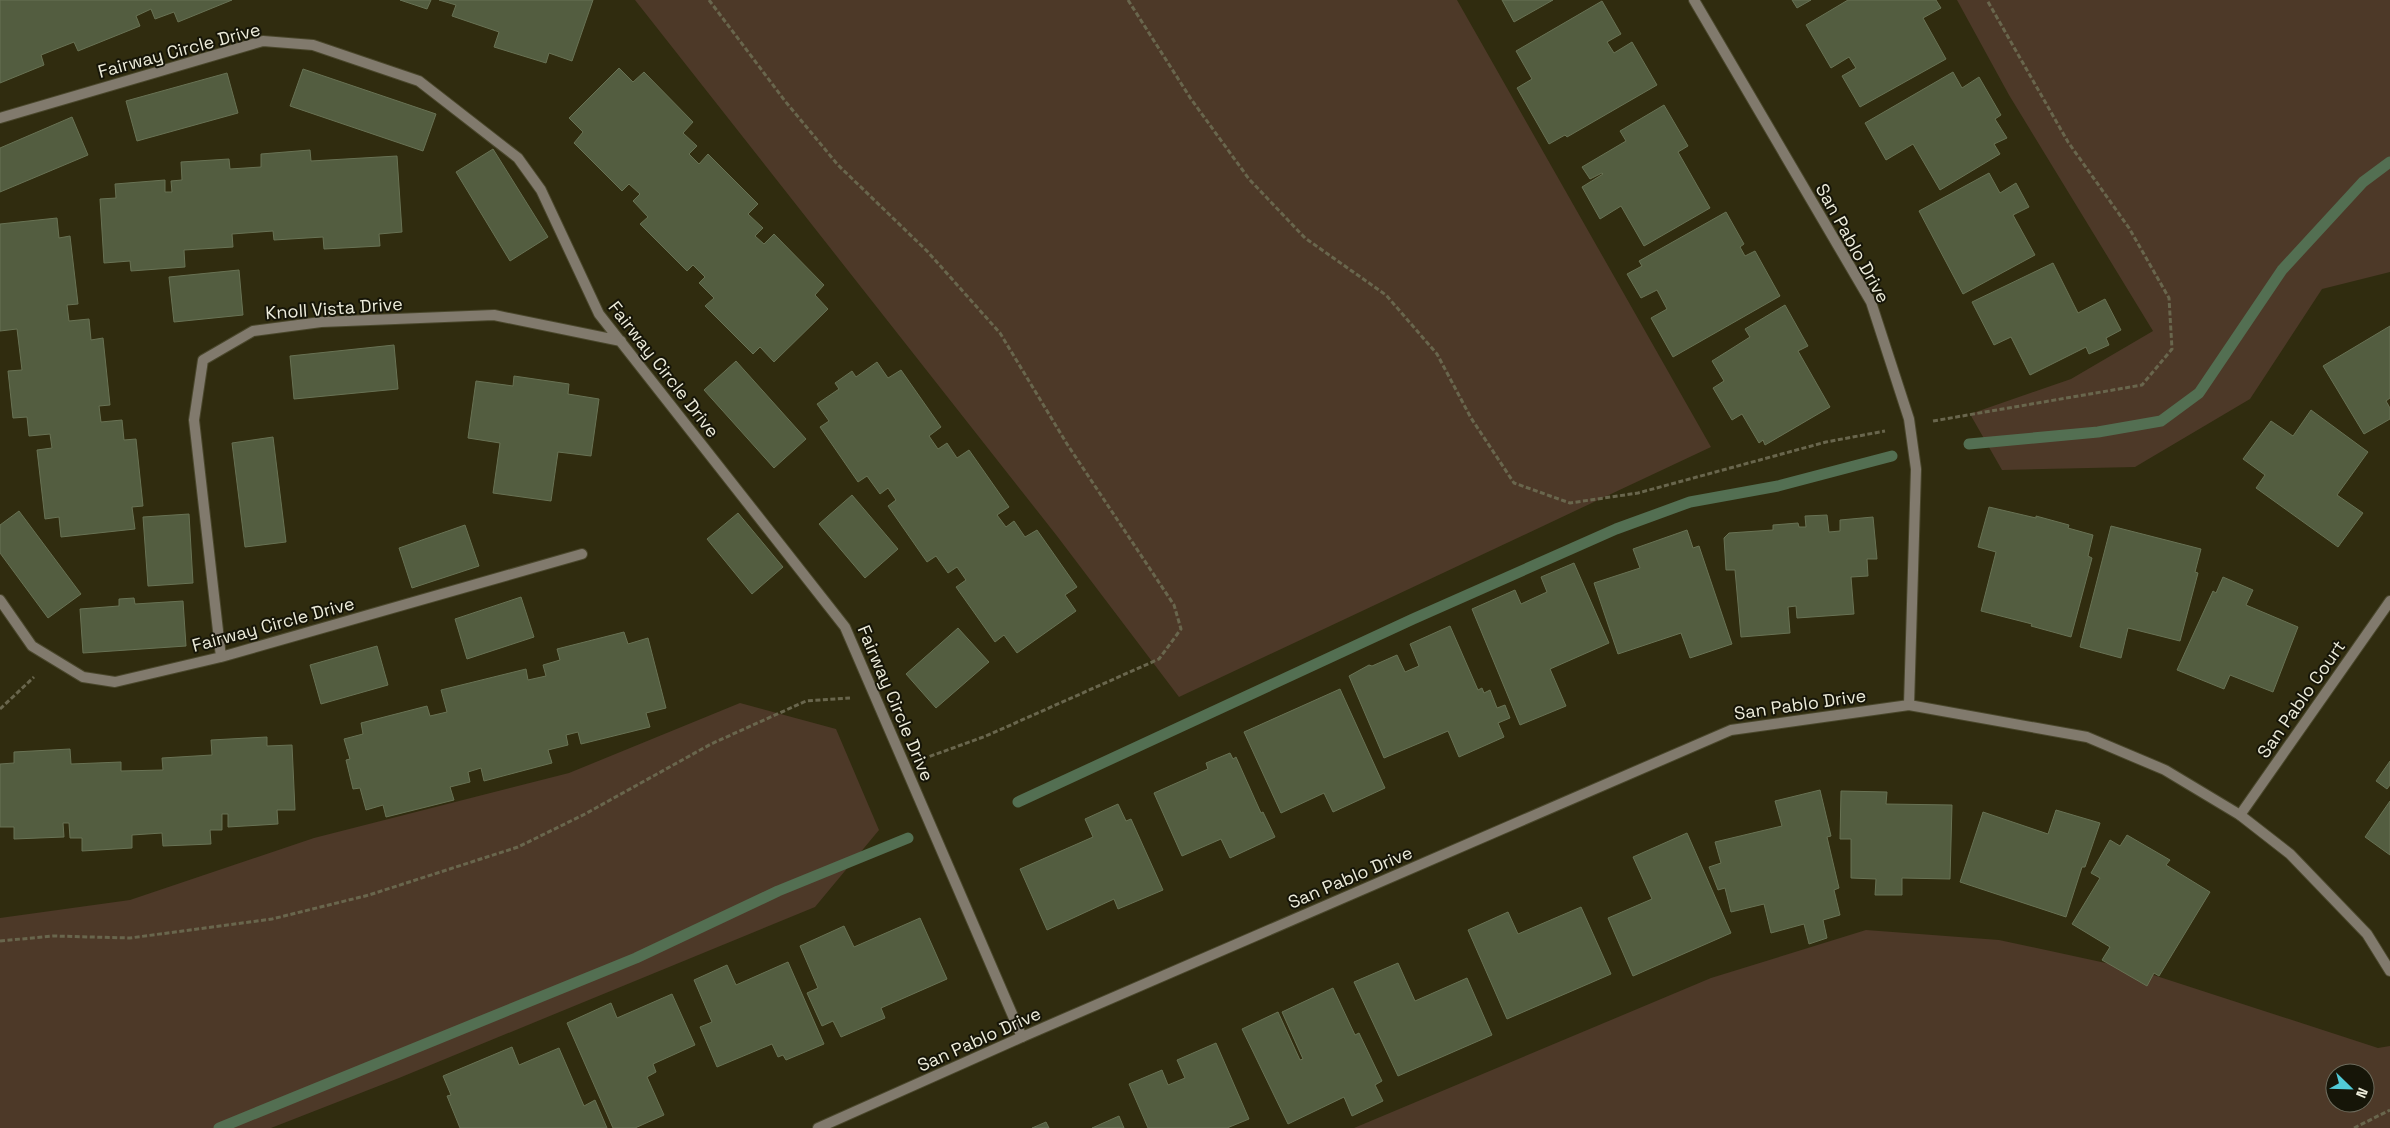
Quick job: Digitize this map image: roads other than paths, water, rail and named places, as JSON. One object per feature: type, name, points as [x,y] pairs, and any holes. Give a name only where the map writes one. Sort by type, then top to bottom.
[{"type":"street","name":"San Pablo Drive","points":[[1694,0],[1871,302],[1910,426],[1916,469],[1909,705]]},
{"type":"street","name":"Fairway Circle Drive","points":[[0,118],[263,41],[313,45],[419,82],[518,158],[541,190],[599,314],[845,627],[1022,1037]]},
{"type":"street","name":"Knoll Vista Drive","points":[[221,657],[194,420],[203,360],[253,331],[321,322],[494,316],[621,341]]},
{"type":"street","name":"Fairway Circle Drive","points":[[0,600],[32,646],[83,677],[115,682],[221,657],[582,554]]},
{"type":"street","name":"San Pablo Court","points":[[2240,815],[2390,601]]},
{"type":"street","name":"San Pablo Drive","points":[[818,1128],[1022,1037],[1731,730],[1909,705],[2087,737],[2165,770],[2240,815],[2290,854],[2367,934],[2390,971]]},
{"type":"waterway","points":[[1969,444],[2098,432],[2161,421],[2199,393],[2282,270],[2363,182],[2390,162]]},
{"type":"waterway","points":[[1018,802],[1413,619],[1616,529],[1690,502],[1778,486],[1892,456]]},
{"type":"waterway","points":[[219,1128],[636,958],[778,891],[908,838]]}]
